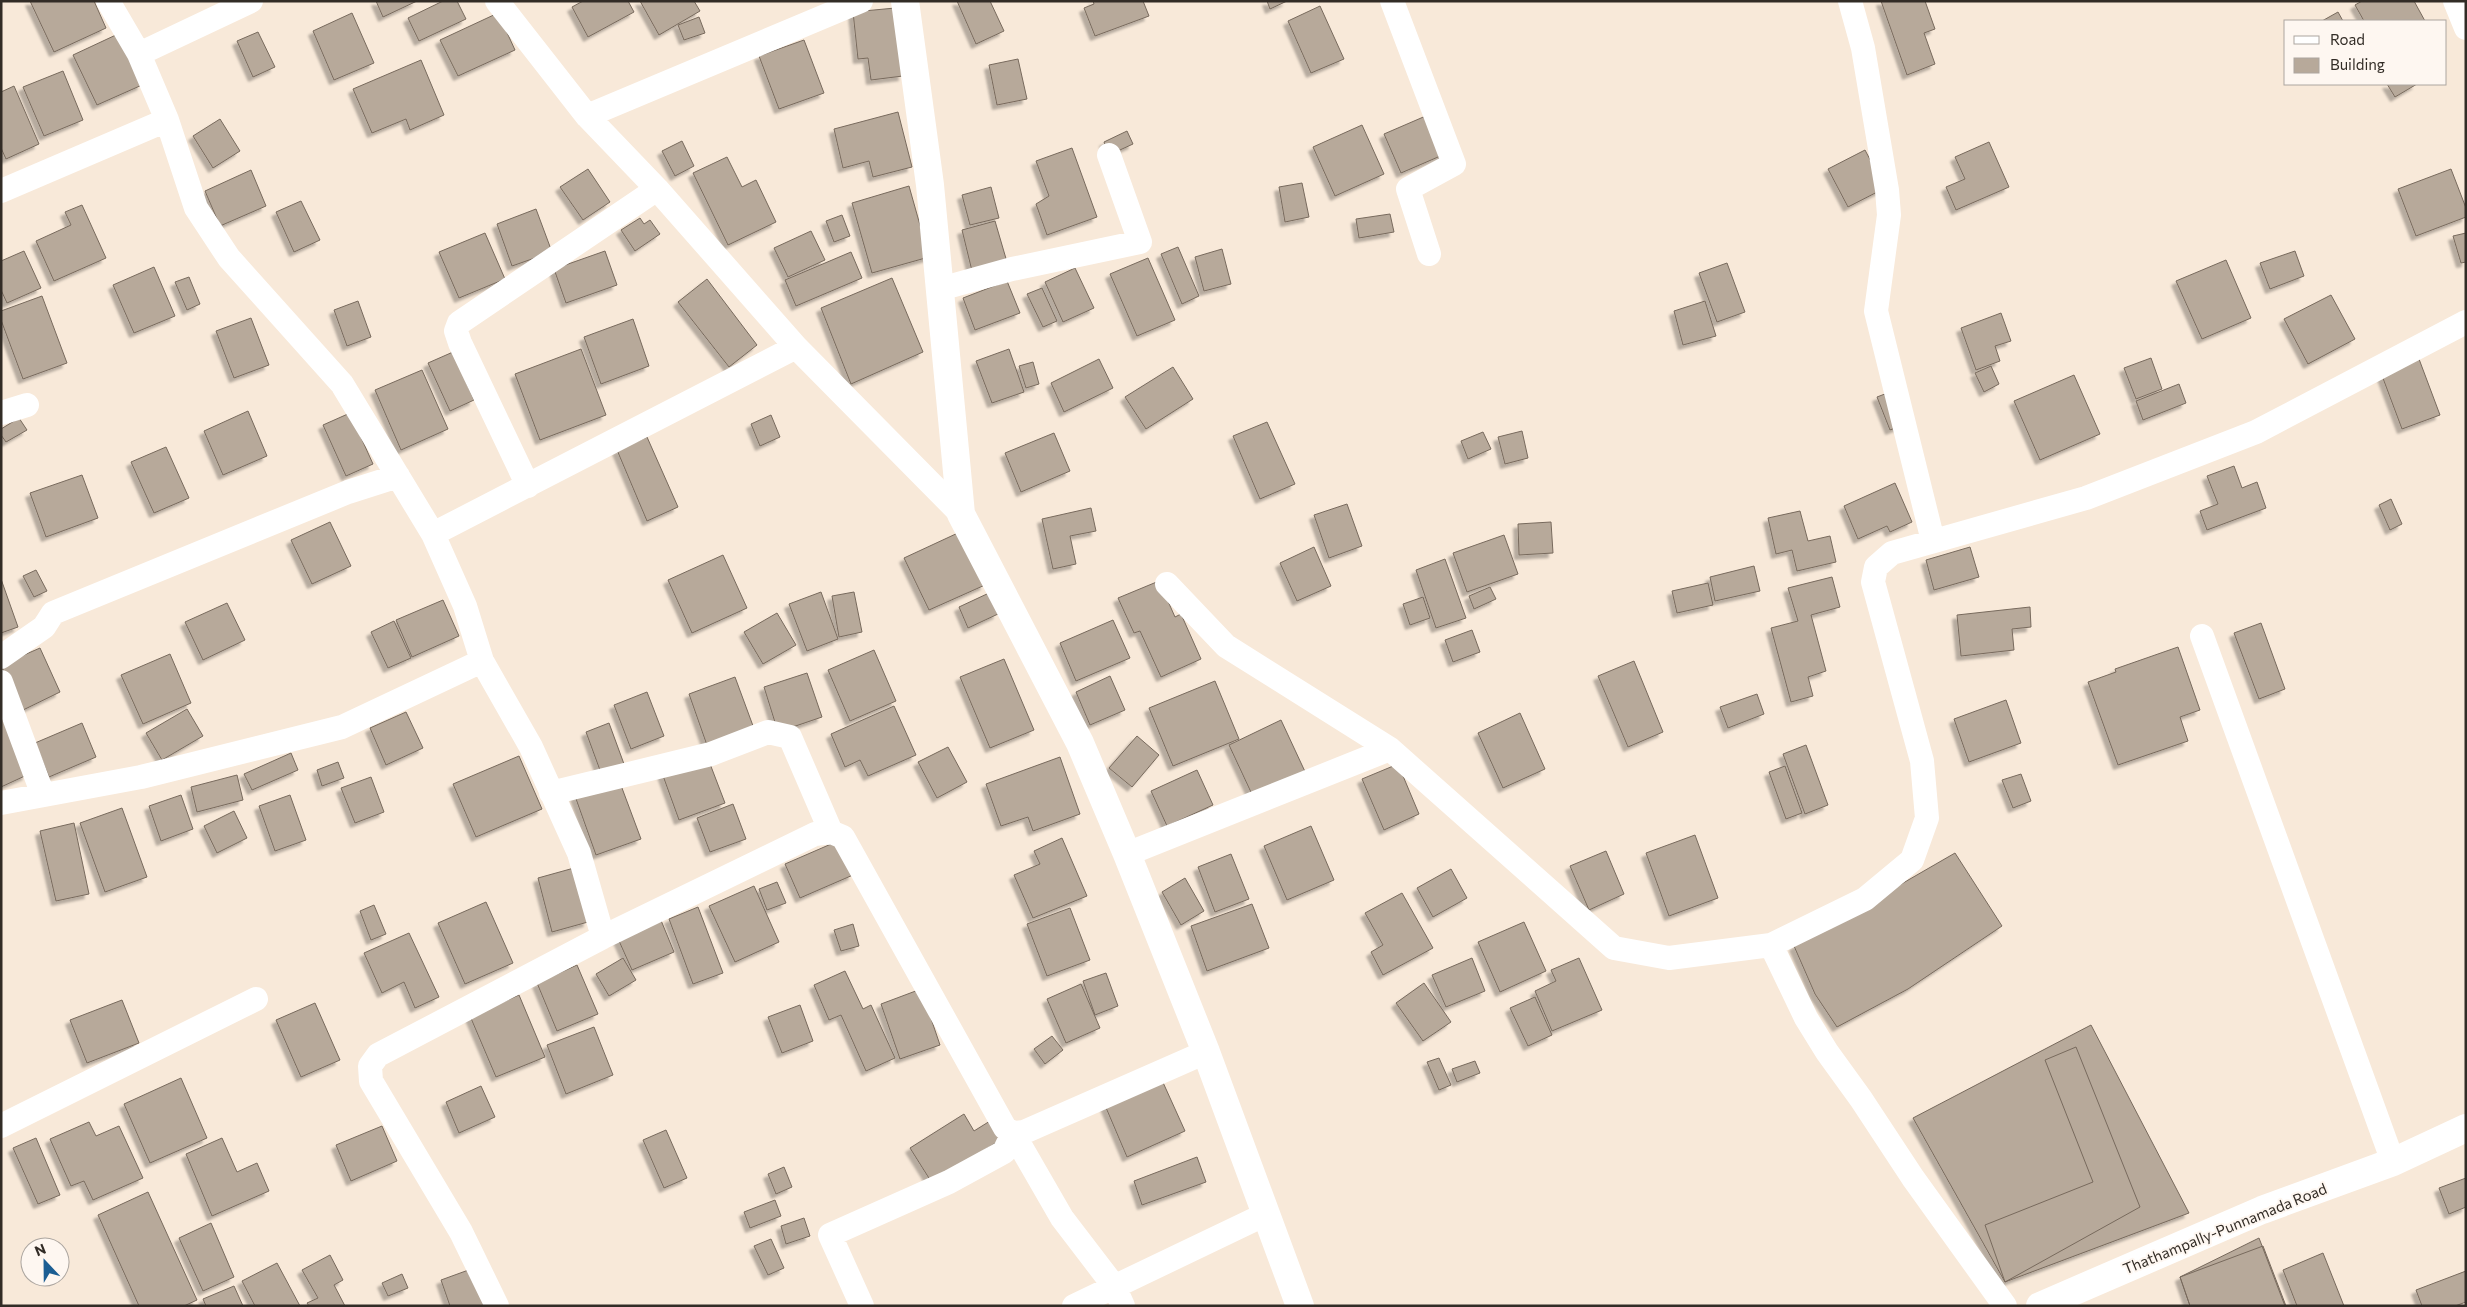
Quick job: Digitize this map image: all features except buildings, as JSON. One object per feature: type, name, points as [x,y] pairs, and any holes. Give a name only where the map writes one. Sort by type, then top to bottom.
[{"type":"main road","points":[[904,1],[930,185],[961,514],[1080,743],[1127,854],[1206,1052],[1300,1306]]},
{"type":"main road","name":"Thathampally-Punnamada Road","points":[[2040,1306],[2262,1210],[2393,1162],[2466,1128]]},
{"type":"street","points":[[108,1],[139,54],[168,120],[196,208],[229,258],[342,384],[433,534],[465,606],[482,661],[530,747],[579,853],[603,937]]},
{"type":"street","points":[[139,54],[251,1]]},
{"type":"street","points":[[497,1],[587,116],[657,189],[796,348],[961,514]]},
{"type":"street","points":[[587,116],[861,1]]},
{"type":"street","points":[[1392,1],[1454,164],[1408,189],[1428,254]]},
{"type":"street","points":[[1850,1],[1863,48],[1887,190],[1889,214],[1876,298],[1877,319],[1933,541]]},
{"type":"street","points":[[2455,1],[2466,28]]},
{"type":"street","points":[[1,191],[168,120]]},
{"type":"street","points":[[940,289],[1012,269],[1140,242],[1108,155]]},
{"type":"street","points":[[528,486],[460,343],[456,331],[459,323],[657,189]]},
{"type":"street","points":[[1167,584],[1226,646],[1390,749],[1614,948],[1669,958],[1771,945],[1865,899],[1912,860],[1927,818],[1922,761],[1873,582],[1876,567],[1892,553],[2086,498],[2256,432],[2466,322]]},
{"type":"street","points":[[433,534],[796,348]]},
{"type":"street","points":[[1,413],[27,405]]},
{"type":"street","points":[[1,657],[44,627],[53,613],[348,492],[398,476]]},
{"type":"street","points":[[2202,636],[2393,1162]]},
{"type":"street","points":[[1,803],[141,777],[342,727],[482,661]]},
{"type":"street","points":[[1,682],[43,796]]},
{"type":"street","points":[[551,792],[711,754],[768,732],[790,737],[831,832]]},
{"type":"street","points":[[1127,854],[1390,749]]},
{"type":"street","points":[[497,1306],[461,1232],[371,1081],[370,1066],[378,1055],[603,937],[815,834],[831,832],[843,837],[1005,1128],[1014,1133],[1062,1218],[1119,1296]]},
{"type":"street","points":[[1771,945],[1806,1018],[1827,1052],[1862,1099],[1913,1178],[2005,1306]]},
{"type":"street","points":[[1,1126],[256,999]]},
{"type":"street","points":[[1014,1133],[1024,1132],[1206,1052]]},
{"type":"street","points":[[862,1306],[830,1235],[949,1182],[1004,1152],[1014,1133]]},
{"type":"street","points":[[1074,1306],[1119,1296],[1266,1214]]}]
